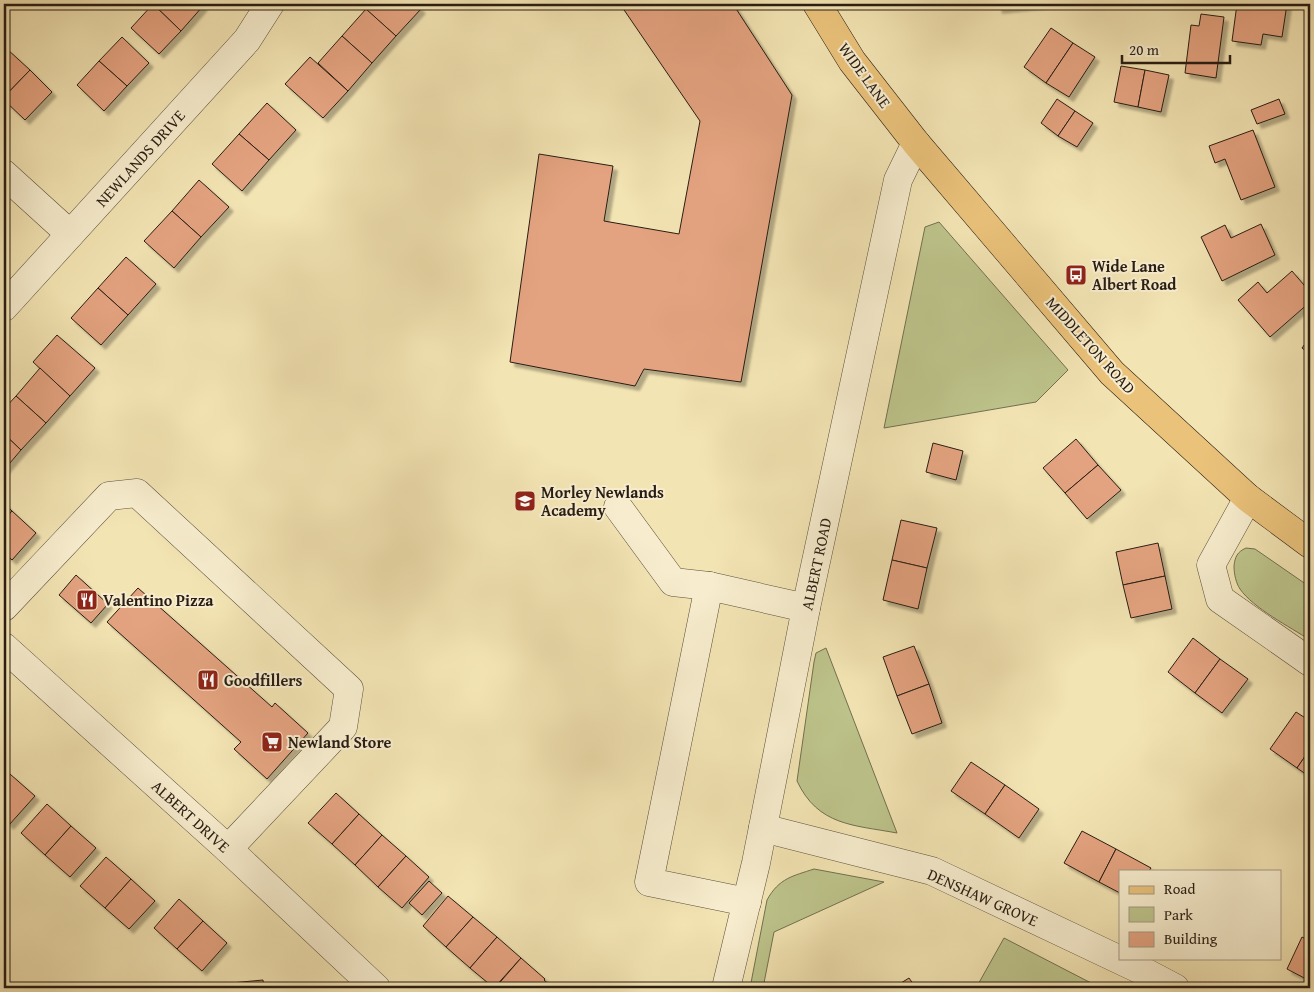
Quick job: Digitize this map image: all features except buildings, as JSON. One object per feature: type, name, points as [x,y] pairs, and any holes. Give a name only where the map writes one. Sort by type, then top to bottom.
[{"type":"main road","name":"WIDE LANE","points":[[817,4],[852,61],[916,143]]},
{"type":"main road","name":"MIDDLETON ROAD","points":[[916,143],[1112,373],[1248,498],[1310,544]]},
{"type":"street","name":"NEWLANDS DRIVE","points":[[4,307],[247,40],[270,4]]},
{"type":"street","name":"ALBERT ROAD","points":[[726,988],[763,828],[806,608],[898,180],[916,143]]},
{"type":"street","points":[[4,174],[70,234]]},
{"type":"street","points":[[4,607],[109,496],[137,493],[348,689],[344,727],[228,849]]},
{"type":"street","points":[[1248,498],[1211,565],[1220,599],[1310,662]]},
{"type":"street","points":[[618,507],[673,582],[708,586],[806,608]]},
{"type":"street","points":[[708,586],[649,882],[746,902]]},
{"type":"street","name":"ALBERT DRIVE","points":[[4,647],[228,849],[376,988]]},
{"type":"street","name":"DENSHAW GROVE","points":[[763,828],[932,871],[1135,979],[1175,988]]},
{"type":"green space","points":[[939,222],[1068,370],[1036,402],[884,428],[925,227]]},
{"type":"green space","points":[[1246,548],[1255,549],[1310,587],[1310,640],[1263,610],[1240,589],[1237,584],[1234,563],[1239,553]]},
{"type":"green space","points":[[826,648],[897,833],[852,825],[827,815],[815,807],[797,781],[814,662],[816,653]]},
{"type":"green space","points":[[814,869],[884,882],[774,932],[763,988],[750,988],[767,900],[782,882]]},
{"type":"green space","points":[[1004,938],[1093,984],[1097,988],[976,988]]},
{"type":"place","name":"Wide Lane Albert Road","points":[[1076,275]]},
{"type":"place","name":"Morley Newlands Academy","points":[[525,501]]},
{"type":"place","name":"Valentino Pizza","points":[[87,600]]},
{"type":"place","name":"Goodfillers","points":[[208,680]]},
{"type":"place","name":"Newland Store","points":[[272,742]]}]
